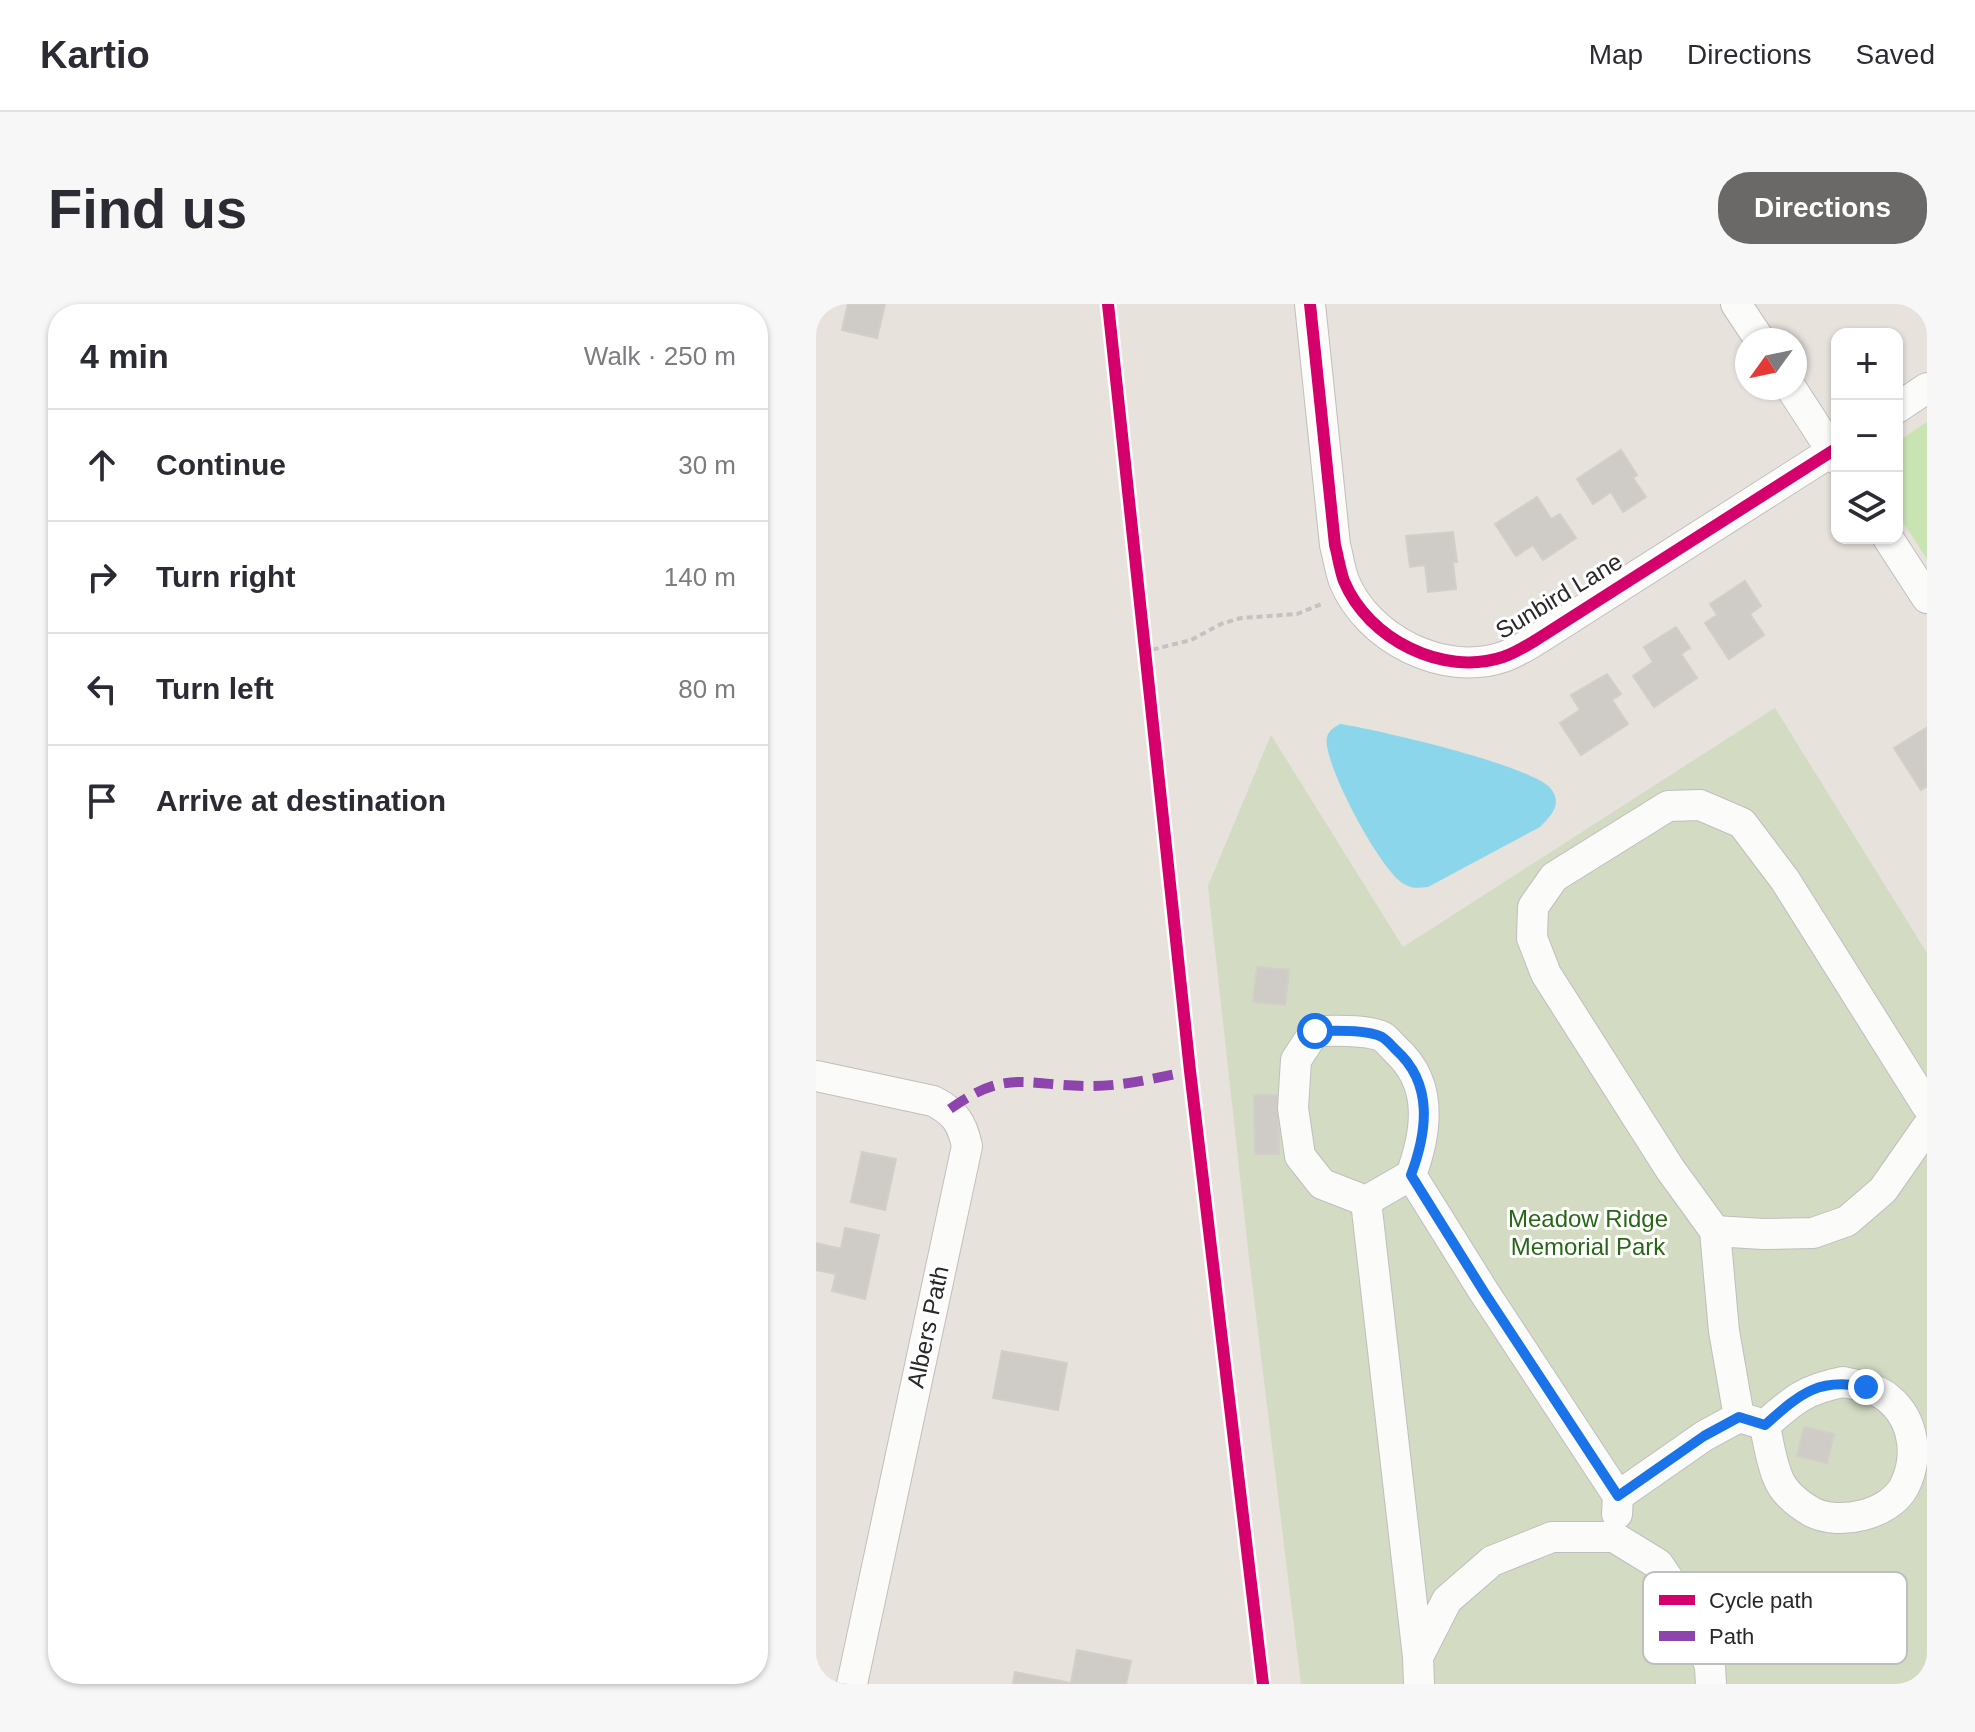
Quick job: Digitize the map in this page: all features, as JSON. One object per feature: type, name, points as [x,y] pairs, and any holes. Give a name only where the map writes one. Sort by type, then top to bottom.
[{"type":"street","name":"Sunbird Lane","points":[[1310,304],[1335,545],[1344,582],[1365,613],[1393,640],[1428,655],[1466,663],[1503,657],[1536,640],[1831,456]]},
{"type":"street","points":[[1736,304],[1752,328]]},
{"type":"street","points":[[1903,404],[1927,388]]},
{"type":"street","points":[[1799,400],[1831,447]]},
{"type":"street","points":[[1892,544],[1927,598]]},
{"type":"street","points":[[1618,1496],[1704,1436],[1752,1421],[1815,1387],[1843,1382],[1866,1387],[1888,1398],[1903,1417],[1920,1465],[1902,1490],[1878,1509],[1851,1519],[1823,1517],[1798,1504],[1778,1481],[1752,1421],[1724,1331],[1715,1231],[1670,1169],[1546,974],[1532,938],[1533,907],[1554,877],[1668,806],[1700,805],[1742,823],[1785,880],[1927,1106]]},
{"type":"street","points":[[1315,1031],[1348,1031],[1382,1037],[1407,1060],[1424,1094],[1422,1147],[1411,1175],[1366,1201],[1322,1184],[1300,1156],[1293,1108],[1296,1060],[1315,1031]]},
{"type":"street","name":"Albers Path","points":[[816,1076],[933,1101],[950,1109],[962,1125],[967,1146],[852,1684]]},
{"type":"street","points":[[1715,1231],[1813,1233],[1847,1221],[1883,1190],[1927,1127]]},
{"type":"street","points":[[1411,1175],[1618,1496],[1614,1537]]},
{"type":"street","points":[[1366,1201],[1418,1670]]},
{"type":"street","points":[[1418,1670],[1447,1600],[1492,1561],[1552,1537],[1614,1537],[1658,1564],[1663,1572]]},
{"type":"street","points":[[1709,1664],[1711,1684]]},
{"type":"path","points":[[1143,652],[1191,640],[1221,624],[1241,618],[1297,614],[1329,601]]},
{"type":"path","points":[[1141,636],[1145,667]]},
{"type":"green space","points":[[1927,422],[1927,559],[1903,522],[1903,438]]},
{"type":"green space","name":"Meadow Ridge Memorial Park","points":[[1775,708],[1927,953],[1927,1684],[1301,1684],[1208,886],[1271,735],[1403,947]]},
{"type":"water","points":[[1340,724],[1418,741],[1517,770],[1540,780],[1552,790],[1556,801],[1554,810],[1540,827],[1428,887],[1407,886],[1381,859],[1355,815],[1333,768],[1327,737]]},
{"type":"building","points":[[848,304],[885,304],[877,338],[842,330]]},
{"type":"building","points":[[1621,450],[1637,475],[1633,478],[1646,497],[1623,512],[1611,492],[1593,504],[1577,479]]},
{"type":"building","points":[[1537,497],[1551,519],[1560,514],[1576,538],[1543,560],[1533,545],[1516,556],[1495,524]]},
{"type":"building","points":[[1453,532],[1457,562],[1453,562],[1456,589],[1428,592],[1425,565],[1410,567],[1406,536]]},
{"type":"building","points":[[1745,581],[1761,606],[1750,614],[1764,635],[1729,659],[1705,623],[1717,615],[1710,604]]},
{"type":"building","points":[[1676,627],[1690,648],[1681,654],[1697,678],[1654,707],[1633,676],[1653,662],[1644,647]]},
{"type":"building","points":[[1607,674],[1621,694],[1612,700],[1628,724],[1581,755],[1560,723],[1580,710],[1571,695]]},
{"type":"building","points":[[1926,728],[1927,786],[1921,790],[1894,748]]},
{"type":"building","points":[[1257,967],[1289,970],[1285,1005],[1253,1002]]},
{"type":"building","points":[[1254,1095],[1278,1095],[1279,1154],[1255,1154]]},
{"type":"building","points":[[862,1152],[896,1159],[885,1210],[851,1202]]},
{"type":"building","points":[[845,1228],[879,1235],[865,1299],[832,1291],[836,1274],[816,1270],[816,1243],[841,1249]]},
{"type":"building","points":[[1002,1351],[1067,1363],[1058,1410],[993,1398]]},
{"type":"building","points":[[1804,1427],[1834,1434],[1827,1463],[1797,1456]]},
{"type":"building","points":[[1077,1650],[1131,1661],[1126,1684],[1013,1684],[1015,1672],[1071,1683]]},
{"type":"marked path","points":[[950,1109],[969,1096],[1001,1084],[1111,1085],[1190,1071]]},
{"type":"cycle path","points":[[1108,304],[1190,1071],[1263,1684]]},
{"type":"cycle path","points":[[1310,304],[1335,545],[1344,581],[1355,602],[1389,636],[1433,657],[1456,662],[1480,662],[1516,651],[1831,452]]},
{"type":"route","points":[[1315,1031],[1348,1031],[1382,1037],[1407,1060],[1424,1094],[1422,1147],[1411,1175],[1618,1496],[1704,1436],[1739,1417],[1765,1425],[1815,1387],[1843,1382],[1866,1387]]}]
